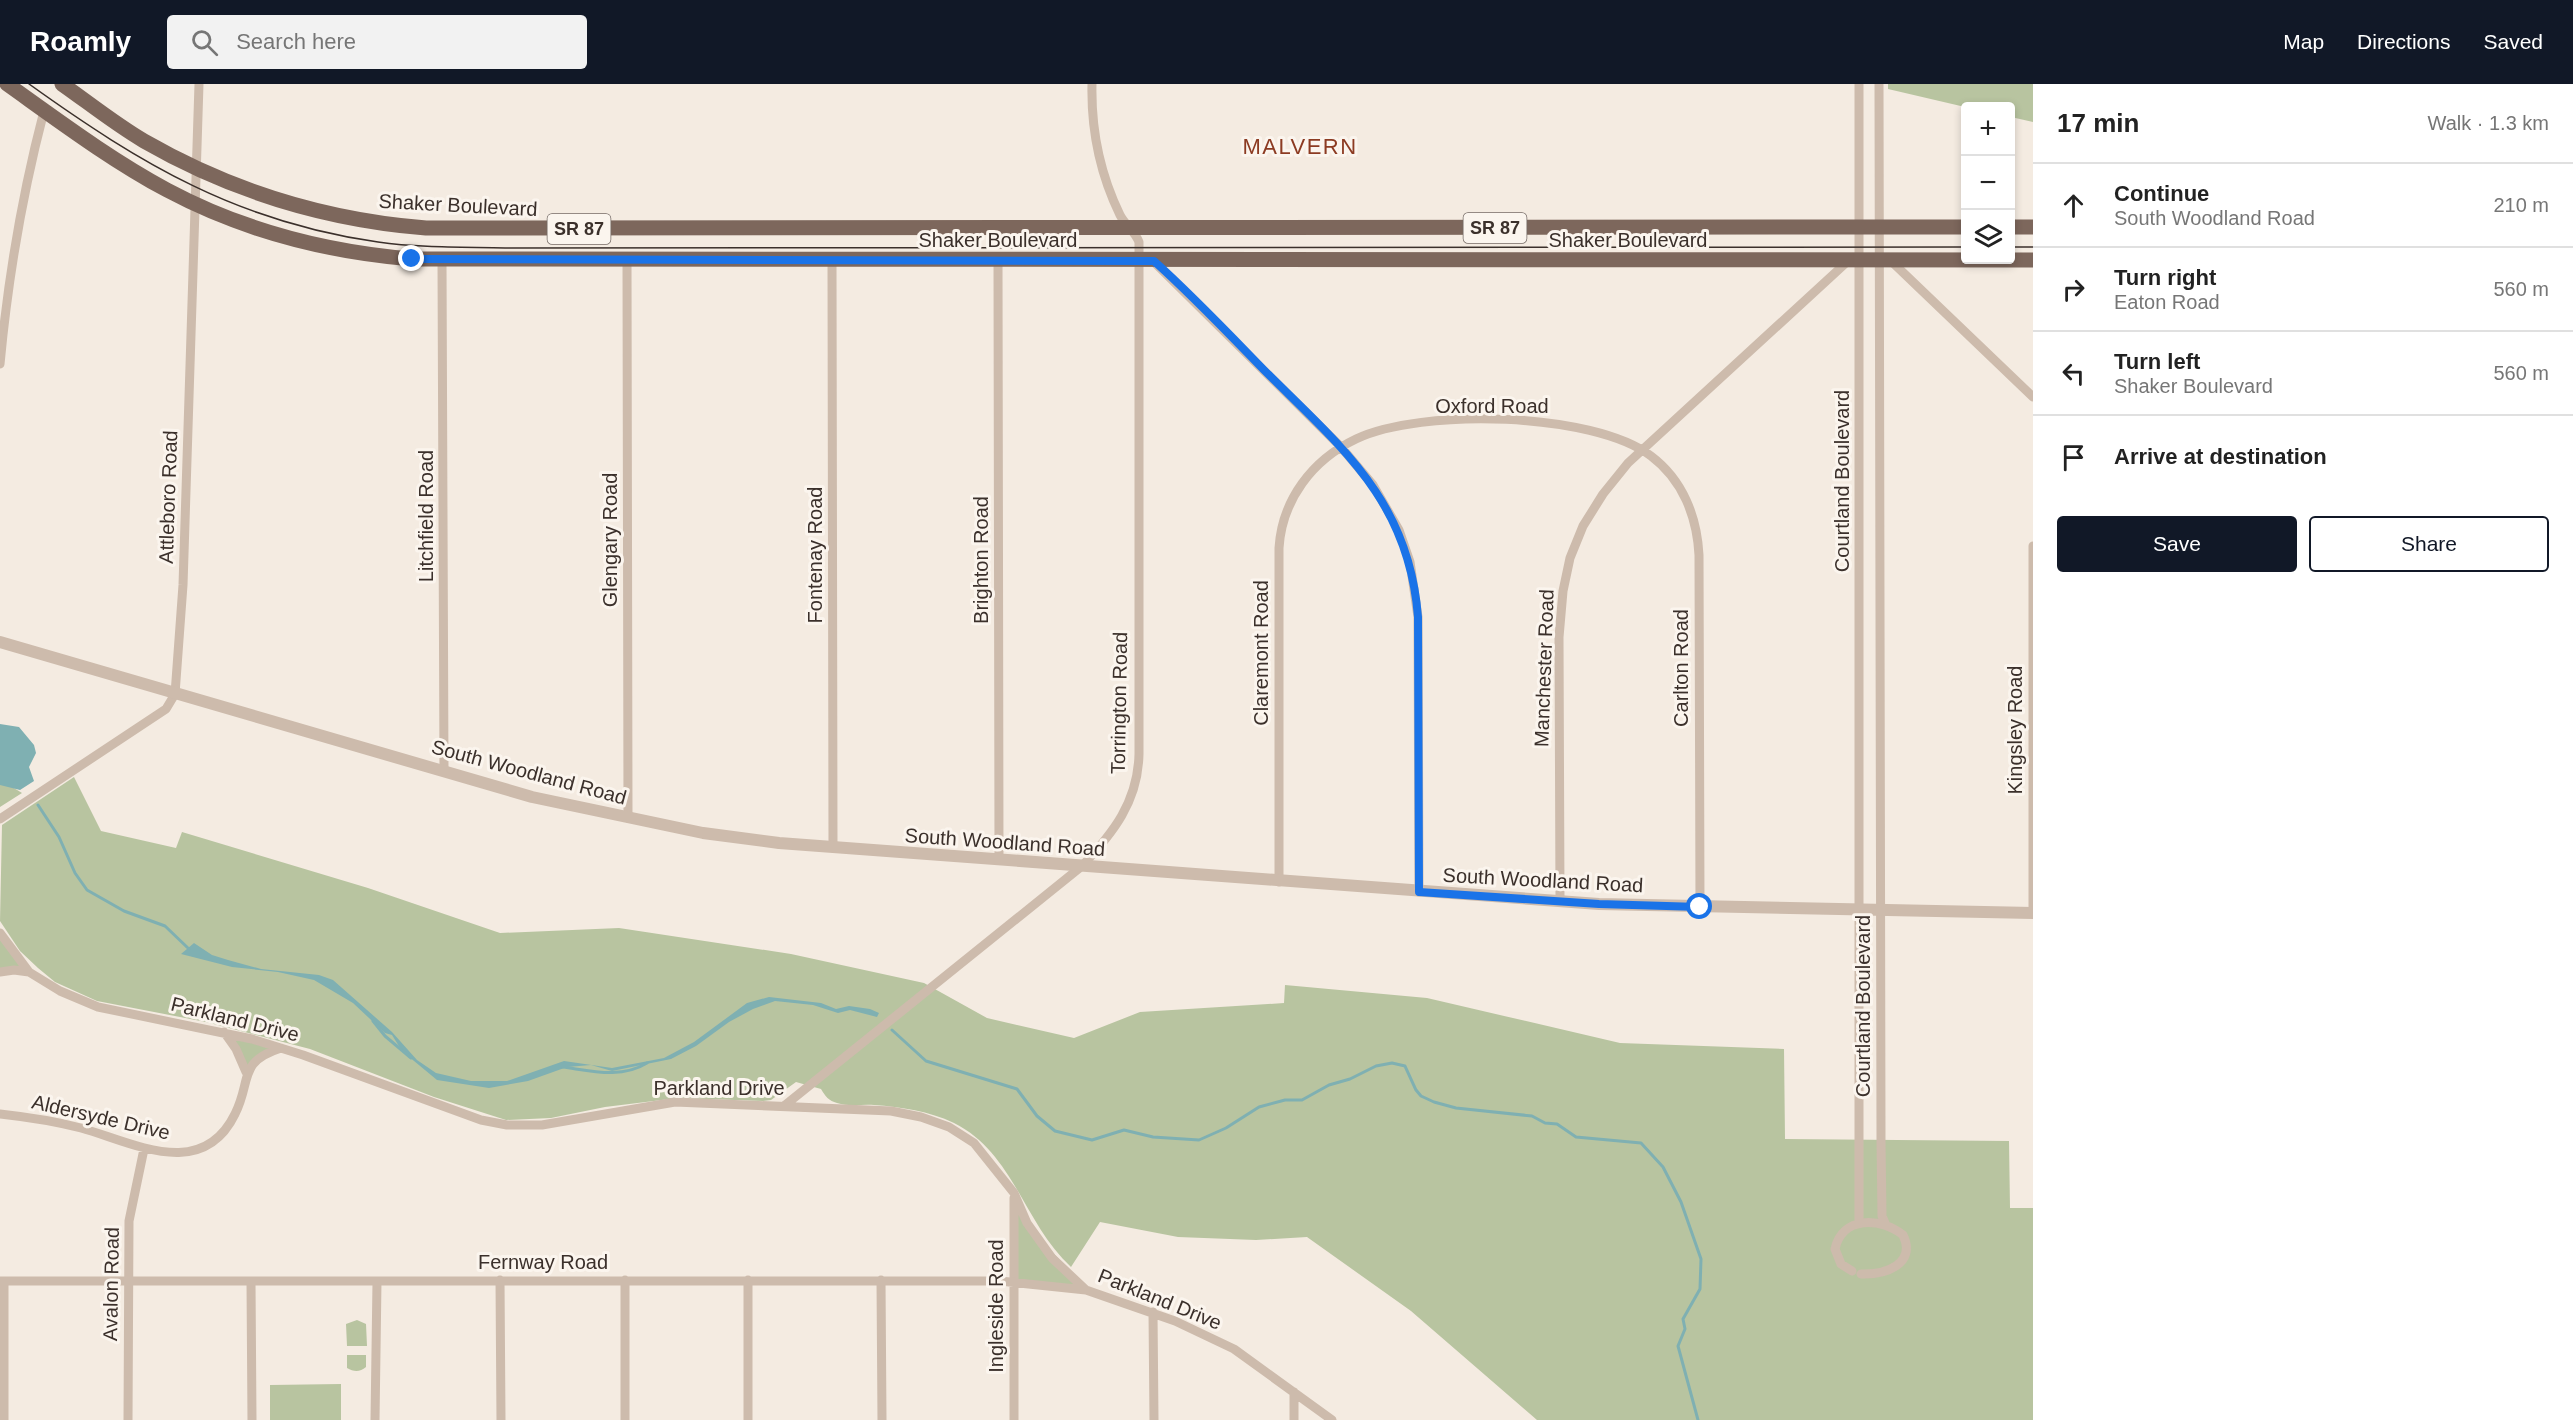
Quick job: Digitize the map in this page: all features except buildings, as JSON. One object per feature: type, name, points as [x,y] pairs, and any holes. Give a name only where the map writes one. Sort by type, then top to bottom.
[{"type":"main road","name":"Shaker Boulevard","points":[[7,84],[115,160],[196,204],[263,230],[312,243],[380,256],[442,261],[998,260],[1143,256],[1854,261],[2033,260]]},
{"type":"main road","name":"Shaker Boulevard","points":[[62,84],[143,140],[196,168],[253,192],[300,207],[365,221],[426,228],[1961,227]]},
{"type":"main road","points":[[2015,227],[2033,227]]},
{"type":"street","name":"Attleboro Road","points":[[176,694],[183,585],[199,84]]},
{"type":"street","points":[[1092,84],[1093,130],[1099,157],[1120,215],[1138,238],[1143,256],[1341,447],[1373,486],[1392,515],[1405,546],[1414,581],[1419,638],[1419,892]]},
{"type":"street","name":"Courtland Boulevard","points":[[1859,84],[1859,228],[1854,261],[1859,313],[1861,879],[1859,1223]]},
{"type":"street","name":"Courtland Boulevard","points":[[1879,84],[1879,227],[1884,260],[1879,312],[1881,1133],[1882,1216],[1886,1223]]},
{"type":"street","points":[[0,364],[8,288],[26,179],[45,111]]},
{"type":"street","name":"Torrington Road","points":[[784,1106],[1082,866],[1119,824],[1135,788],[1139,766],[1143,256]]},
{"type":"street","name":"Brighton Road","points":[[998,260],[999,860]]},
{"type":"street","points":[[1884,260],[2033,397]]},
{"type":"street","name":"Litchfield Road","points":[[442,261],[444,771]]},
{"type":"street","name":"Glengary Road","points":[[627,261],[628,818]]},
{"type":"street","name":"Fontenay Road","points":[[832,261],[833,848]]},
{"type":"street","name":"Manchester Road","points":[[1560,902],[1559,637],[1563,591],[1570,558],[1583,526],[1610,485],[1642,449],[1854,261]]},
{"type":"street","points":[[1859,313],[1879,312]]},
{"type":"street","name":"Oxford Road","points":[[1341,447],[1366,435],[1391,428],[1438,422],[1497,420],[1589,429],[1622,438],[1642,449]]},
{"type":"street","name":"Claremont Road","points":[[1279,882],[1280,534],[1284,515],[1295,493],[1311,472],[1341,447]]},
{"type":"street","name":"Carlton Road","points":[[1642,449],[1661,465],[1686,498],[1697,537],[1700,907]]},
{"type":"street","name":"Kingsley Road","points":[[2033,546],[2033,914]]},
{"type":"street","points":[[1860,624],[1880,624]]},
{"type":"street","name":"South Woodland Road","points":[[0,642],[532,797],[703,833],[833,848],[1560,902],[2033,914]]},
{"type":"street","points":[[0,819],[166,709],[176,694]]},
{"type":"street","points":[[1861,879],[1881,879]]},
{"type":"street","name":"Parkland Drive","points":[[0,933],[29,972],[60,991],[99,1007],[223,1032],[281,1048],[481,1120],[507,1125],[542,1125],[675,1102],[891,1111],[931,1120],[949,1127],[974,1143],[1014,1192],[1027,1223],[1052,1258],[1086,1290],[1153,1312],[1234,1349],[1332,1420]]},
{"type":"street","points":[[0,972],[14,970],[29,972]]},
{"type":"street","points":[[223,1032],[236,1049],[246,1071],[260,1058],[281,1048]]},
{"type":"street","name":"Aldersyde Drive","points":[[0,1114],[71,1126],[144,1149],[170,1154],[186,1152],[212,1140],[231,1122],[237,1111],[246,1071]]},
{"type":"street","points":[[1861,1133],[1881,1133]]},
{"type":"street","name":"Avalon Road","points":[[128,1420],[128,1281],[131,1204],[144,1149]]},
{"type":"street","name":"Ingleside Road","points":[[1014,1192],[1014,1420]]},
{"type":"street","points":[[1859,1223],[1886,1223],[1903,1234],[1906,1242],[1905,1257],[1900,1264],[1886,1272],[1857,1272],[1841,1264],[1835,1250],[1842,1233],[1859,1223]]},
{"type":"street","points":[[500,1280],[501,1420]]},
{"type":"street","points":[[625,1280],[625,1420]]},
{"type":"street","points":[[748,1280],[748,1420]]},
{"type":"street","points":[[881,1280],[882,1420]]},
{"type":"street","points":[[2,1281],[4,1420]]},
{"type":"street","name":"Fernway Road","points":[[2,1281],[1015,1281],[1086,1290]]},
{"type":"street","points":[[251,1282],[252,1420]]},
{"type":"street","points":[[375,1420],[377,1282]]},
{"type":"street","points":[[1153,1312],[1154,1420]]},
{"type":"street","points":[[1294,1392],[1294,1420]]},
{"type":"green space","points":[[1888,84],[2033,84],[2033,122],[2015,118],[2015,102],[1961,102],[1961,106],[1888,89]]},
{"type":"green space","points":[[74,777],[101,831],[176,848],[182,832],[368,888],[500,933],[619,928],[791,954],[924,983],[987,1018],[1074,1038],[1140,1012],[1284,1003],[1285,985],[1427,998],[1620,1043],[1784,1049],[1785,1139],[2009,1141],[2010,1208],[2033,1208],[2033,1420],[1537,1420],[1411,1311],[1307,1237],[1256,1240],[1178,1237],[1100,1222],[1071,1267],[1041,1231],[1005,1170],[991,1152],[974,1136],[954,1123],[935,1115],[894,1107],[842,1104],[829,1100],[821,1089],[796,1082],[771,1100],[678,1098],[605,1107],[551,1118],[506,1120],[434,1097],[310,1049],[206,1022],[97,1001],[55,982],[38,968],[20,951],[0,921],[2,825]]},
{"type":"green space","points":[[0,785],[9,785],[22,793],[0,807]]},
{"type":"green space","points":[[0,933],[29,972],[0,972]]},
{"type":"green space","points":[[229,1039],[252,1039],[281,1048],[246,1072]]},
{"type":"green space","points":[[1014,1193],[1027,1223],[1086,1290],[1015,1281]]},
{"type":"green space","points":[[357,1320],[366,1324],[367,1346],[347,1346],[346,1324]]},
{"type":"green space","points":[[347,1355],[366,1355],[366,1367],[357,1371],[347,1368]]},
{"type":"green space","points":[[341,1384],[341,1420],[270,1420],[270,1385]]},
{"type":"water","points":[[0,724],[19,727],[34,745],[36,753],[29,767],[34,781],[20,790],[0,785]]},
{"type":"water","points":[[194,943],[212,955],[261,969],[319,975],[333,980],[392,1032],[417,1060],[436,1073],[471,1081],[507,1081],[564,1061],[612,1068],[664,1058],[694,1042],[747,1003],[769,997],[821,1003],[836,1009],[849,1006],[870,1009],[879,1013],[877,1017],[850,1010],[838,1013],[813,1005],[775,1001],[753,1009],[729,1022],[696,1046],[671,1059],[612,1071],[591,1065],[567,1067],[528,1081],[489,1088],[437,1080],[402,1051],[392,1035],[385,1033],[353,1003],[314,980],[278,972],[232,967],[181,954]]},
{"type":"waterway","points":[[38,805],[59,837],[75,873],[87,890],[124,911],[165,926],[189,949]]},
{"type":"waterway","points":[[373,1021],[385,1036],[411,1058]]},
{"type":"waterway","points":[[892,1030],[926,1061],[1017,1089],[1037,1116],[1055,1131],[1092,1140],[1124,1130],[1153,1137],[1199,1140],[1226,1128],[1259,1107],[1285,1100],[1302,1100],[1329,1085],[1350,1079],[1376,1066],[1392,1063],[1405,1066],[1416,1090],[1421,1096],[1434,1102],[1456,1108],[1532,1116],[1545,1123],[1557,1124],[1576,1137],[1641,1143],[1663,1167],[1681,1202],[1701,1259],[1700,1289],[1683,1319],[1685,1329],[1678,1346],[1698,1420]]},
{"type":"waterway","points":[[563,1067],[606,1073],[627,1071],[647,1063]]},
{"type":"tram line","points":[[29,84],[152,164],[236,205],[327,233],[410,245],[505,248],[1961,247]]},
{"type":"tram line","points":[[2015,247],[2033,247]]},
{"type":"district","name":"MALVERN","points":[[1300,146]]},
{"type":"route","points":[[412,259],[453,261],[1154,261],[1341,447],[1373,486],[1399,530],[1410,562],[1418,617],[1419,892],[1560,902],[1700,907]]}]
